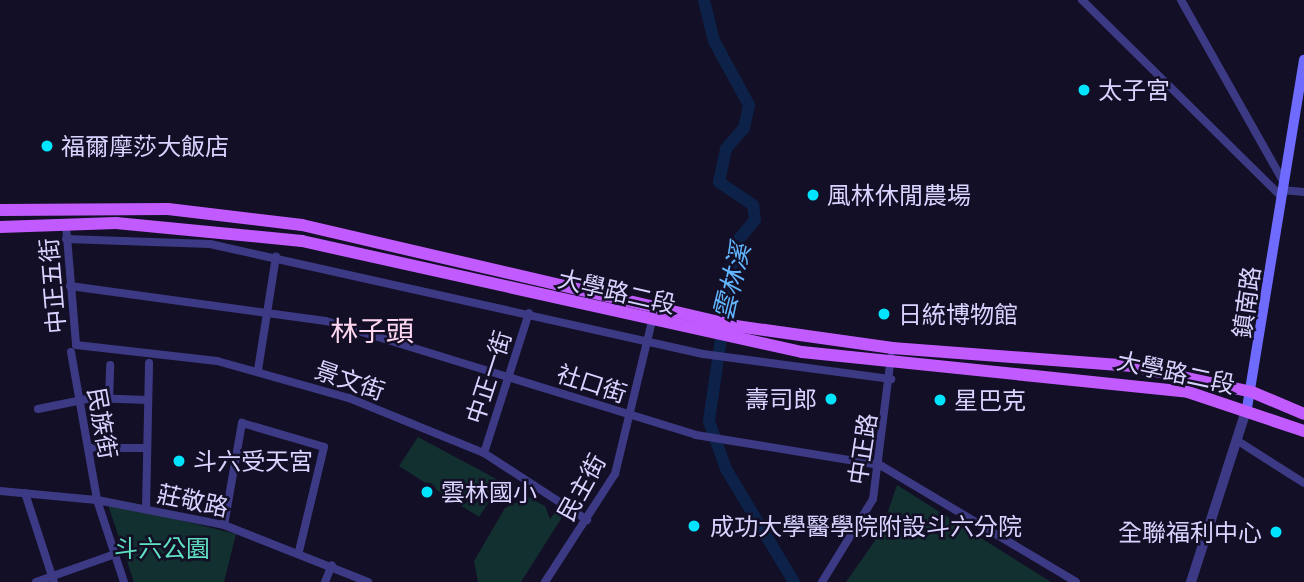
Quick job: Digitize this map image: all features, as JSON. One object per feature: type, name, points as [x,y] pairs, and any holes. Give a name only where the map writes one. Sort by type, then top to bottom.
[{"type":"main road","name":"鎮南路","points":[[1247,408],[1252,392],[1304,60]]},
{"type":"main road","name":"大學路二段","points":[[0,210],[168,209],[302,225],[736,326],[892,348],[1132,366],[1252,392],[1304,414]]},
{"type":"main road","points":[[245,218],[245,233]]},
{"type":"main road","name":"大學路二段","points":[[0,227],[66,225],[245,233],[735,340],[890,364],[1129,381],[1247,408],[1304,431]]},
{"type":"main road","points":[[566,301],[571,286]]},
{"type":"main road","points":[[1129,381],[1132,366]]},
{"type":"street","points":[[1082,0],[1282,190],[1304,192]]},
{"type":"street","points":[[1181,0],[1282,190]]},
{"type":"street","name":"中正五街","points":[[66,225],[74,348]]},
{"type":"street","name":"大學路二段","points":[[66,239],[210,244],[276,256],[702,354],[891,379]]},
{"type":"street","points":[[258,370],[276,256]]},
{"type":"street","name":"社口街","points":[[70,286],[269,309],[406,342],[696,435],[880,465],[1076,582]]},
{"type":"street","name":"中正一街","points":[[484,453],[529,313]]},
{"type":"street","name":"民主街","points":[[545,582],[615,474],[652,321]]},
{"type":"street","name":"景文街","points":[[74,348],[258,370],[349,398],[484,453],[587,520]]},
{"type":"street","name":"民族街","points":[[74,348],[79,400],[97,500],[124,582]]},
{"type":"street","name":"中正路","points":[[822,582],[863,523],[880,465],[891,379],[892,348]]},
{"type":"street","name":"民族街","points":[[146,509],[149,363]]},
{"type":"street","points":[[109,400],[110,365]]},
{"type":"street","points":[[38,409],[79,400],[148,400]]},
{"type":"street","name":"鎮南路","points":[[1191,582],[1247,408]]},
{"type":"street","points":[[224,525],[242,424],[324,447],[299,551]]},
{"type":"street","points":[[1238,440],[1304,483]]},
{"type":"street","points":[[88,448],[147,448]]},
{"type":"street","name":"莊敬路","points":[[0,491],[97,500],[224,525],[299,551],[368,582]]},
{"type":"street","points":[[25,493],[52,579]]},
{"type":"street","points":[[36,582],[52,579],[115,554]]},
{"type":"street","points":[[325,582],[332,565]]},
{"type":"green space","points":[[418,437],[502,482],[479,517],[399,466]]},
{"type":"green space","points":[[897,485],[1051,582],[846,582],[881,532]]},
{"type":"green space","points":[[528,497],[545,506],[550,519],[557,510],[564,514],[521,582],[478,582],[474,561],[505,508]]},
{"type":"green space","name":"斗六公園","points":[[107,502],[236,534],[224,582],[134,582]]},
{"type":"waterway","name":"雲林溪","points":[[704,0],[714,41],[749,105],[744,128],[726,149],[719,182],[753,205],[755,220],[739,239],[732,263],[709,421],[726,469],[794,582]]},
{"type":"place","name":"太子宮","points":[[1084,90]]},
{"type":"place","name":"福爾摩莎大飯店","points":[[47,146]]},
{"type":"place","name":"風林休閒農場","points":[[813,195]]},
{"type":"place","name":"日統博物館","points":[[884,314]]},
{"type":"place","name":"壽司郎","points":[[831,399]]},
{"type":"place","name":"星巴克","points":[[940,400]]},
{"type":"place","name":"斗六受天宮","points":[[179,461]]},
{"type":"place","name":"雲林國小","points":[[427,492]]},
{"type":"place","name":"成功大學醫學院附設斗六分院","points":[[694,526]]},
{"type":"place","name":"全聯福利中心","points":[[1276,532]]},
{"type":"district","name":"林子頭","points":[[372,330]]}]
